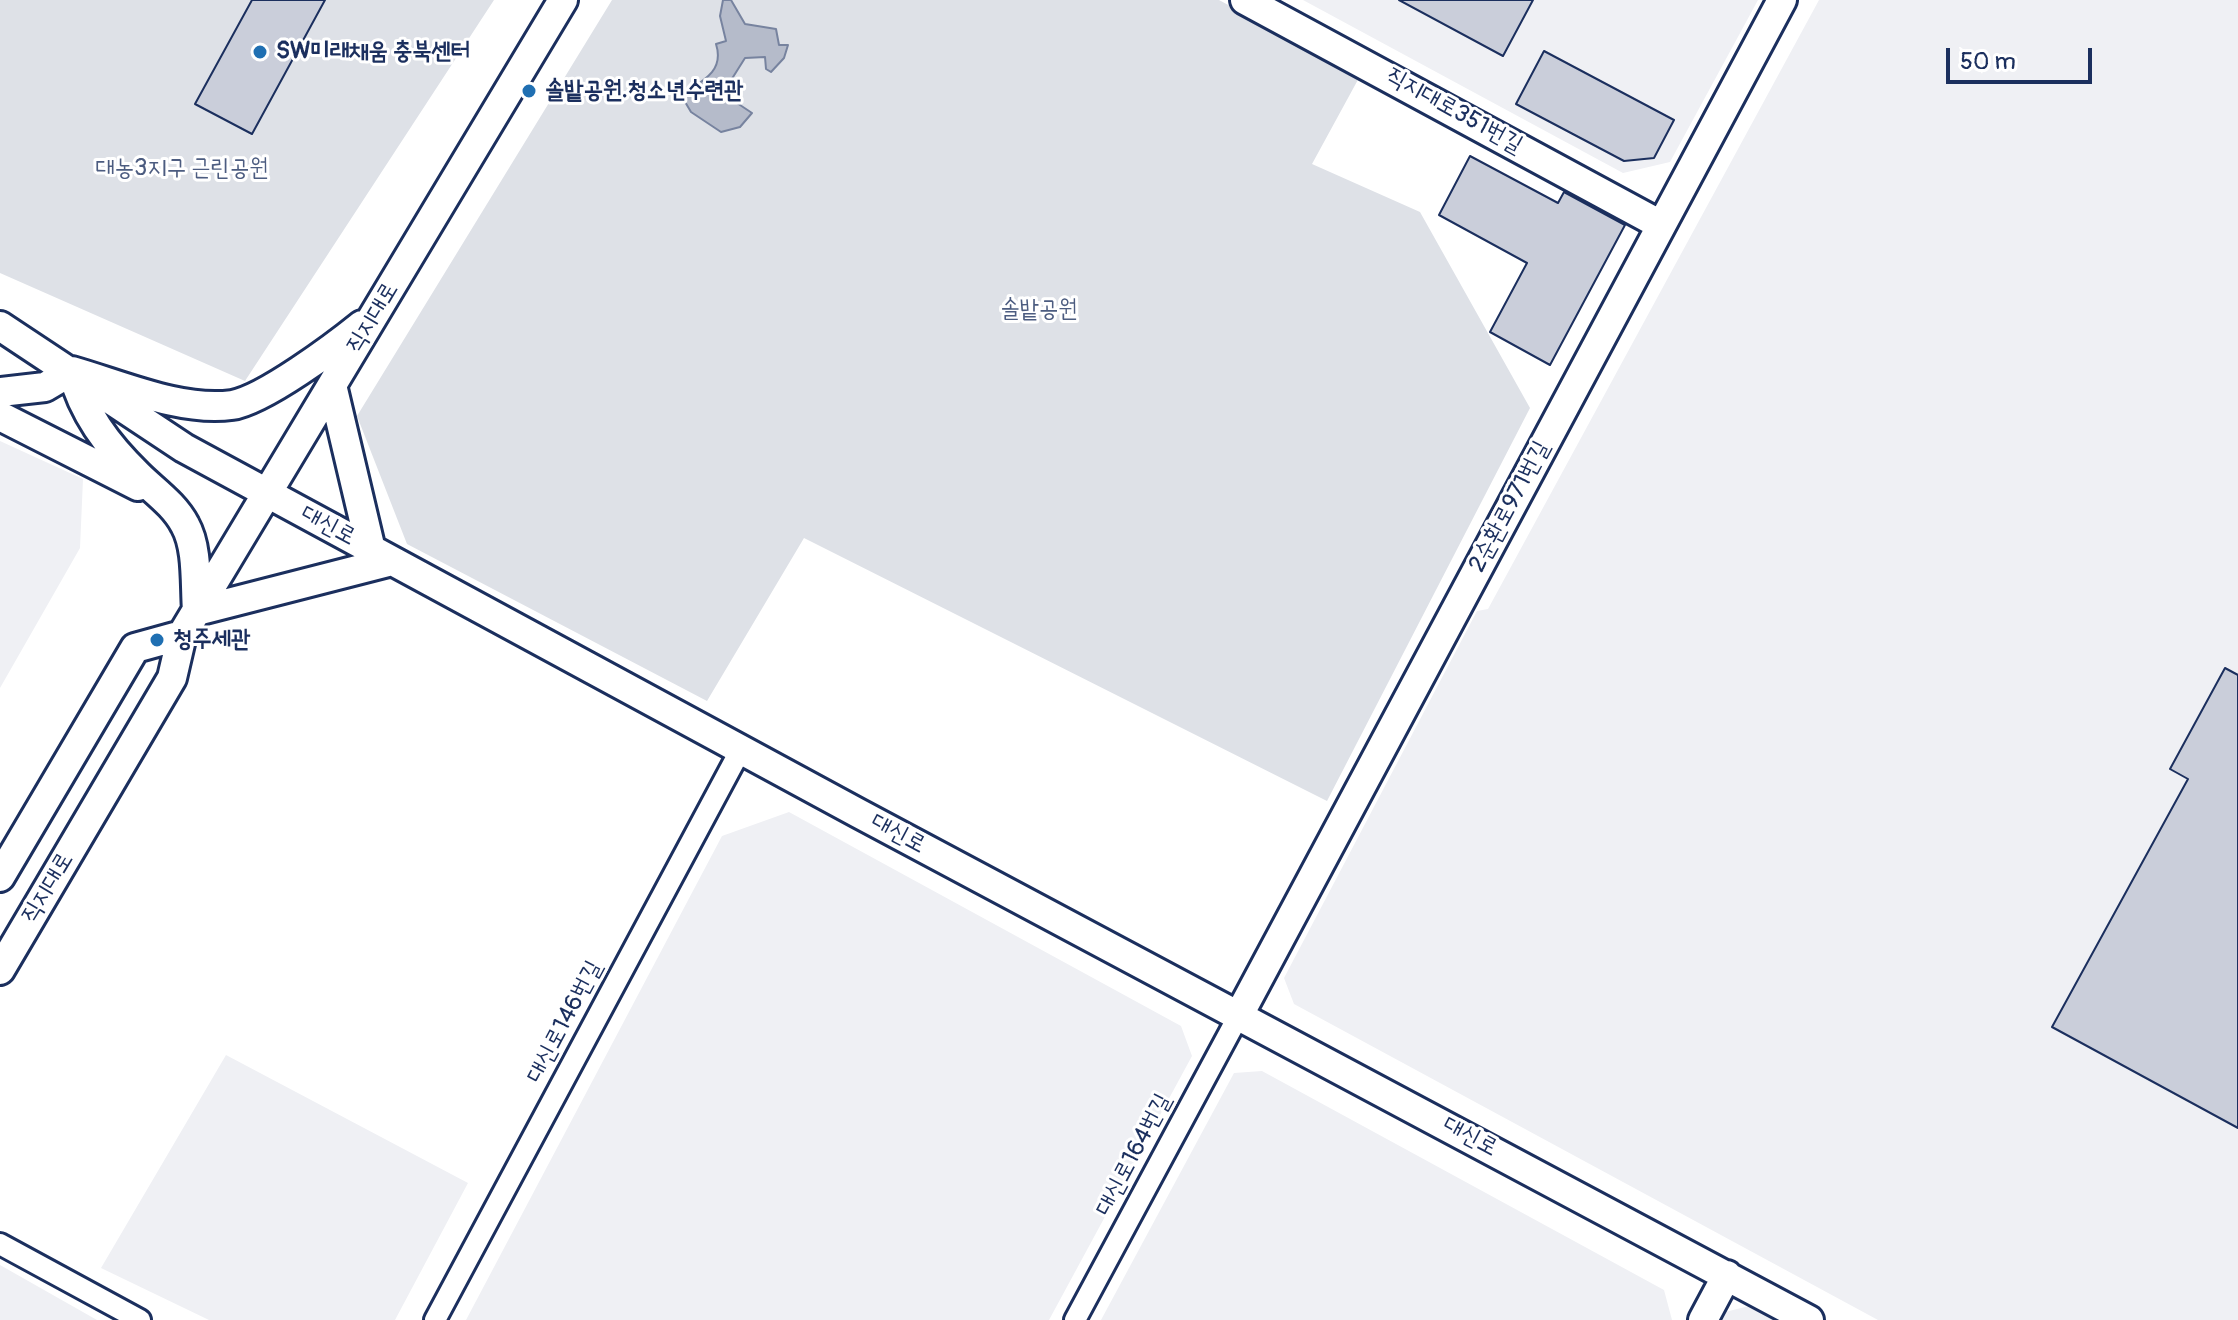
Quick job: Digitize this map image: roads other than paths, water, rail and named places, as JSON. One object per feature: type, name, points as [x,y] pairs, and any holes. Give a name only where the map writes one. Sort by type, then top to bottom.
[{"type":"street","name":"직지대로","points":[[0,970],[172,678],[182,635],[563,0]]},
{"type":"street","name":"직지대로351번길","points":[[1245,0],[1661,225]]},
{"type":"street","name":"2순환로971번길","points":[[1239,1015],[1782,0]]},
{"type":"street","points":[[0,392],[45,387],[72,371],[185,404],[235,405],[256,397],[305,367],[375,314]]},
{"type":"street","name":"대신로","points":[[0,326],[184,448],[1809,1320]]},
{"type":"street","points":[[72,371],[77,390],[103,439],[166,500],[184,523],[191,540],[197,611],[382,555],[332,385]]},
{"type":"street","points":[[0,416],[166,500]]},
{"type":"street","name":"직지대로","points":[[0,877],[135,648],[182,635]]},
{"type":"street","name":"대신로146번길","points":[[435,1320],[741,749]]},
{"type":"street","name":"대신로164번길","points":[[1075,1320],[1239,1015]]},
{"type":"street","points":[[0,1244],[140,1320]]},
{"type":"street","points":[[1703,1320],[1727,1275]]},
{"type":"water","points":[[723,0],[731,0],[745,24],[776,29],[779,45],[788,45],[784,58],[771,72],[766,69],[765,57],[745,58],[725,95],[752,113],[740,127],[721,132],[691,112],[681,95],[703,81],[714,69],[718,54],[716,44],[726,41],[720,16]]},
{"type":"place","name":"SW미래채움 충북센터","points":[[260,52]]},
{"type":"place","name":"솔밭공원.청소년수련관","points":[[529,91]]},
{"type":"place","name":"청주세관","points":[[157,640]]},
{"type":"park label","name":"대농3지구 근린공원","points":[[182,169]]},
{"type":"park label","name":"솔밭공원","points":[[1039,310]]}]
